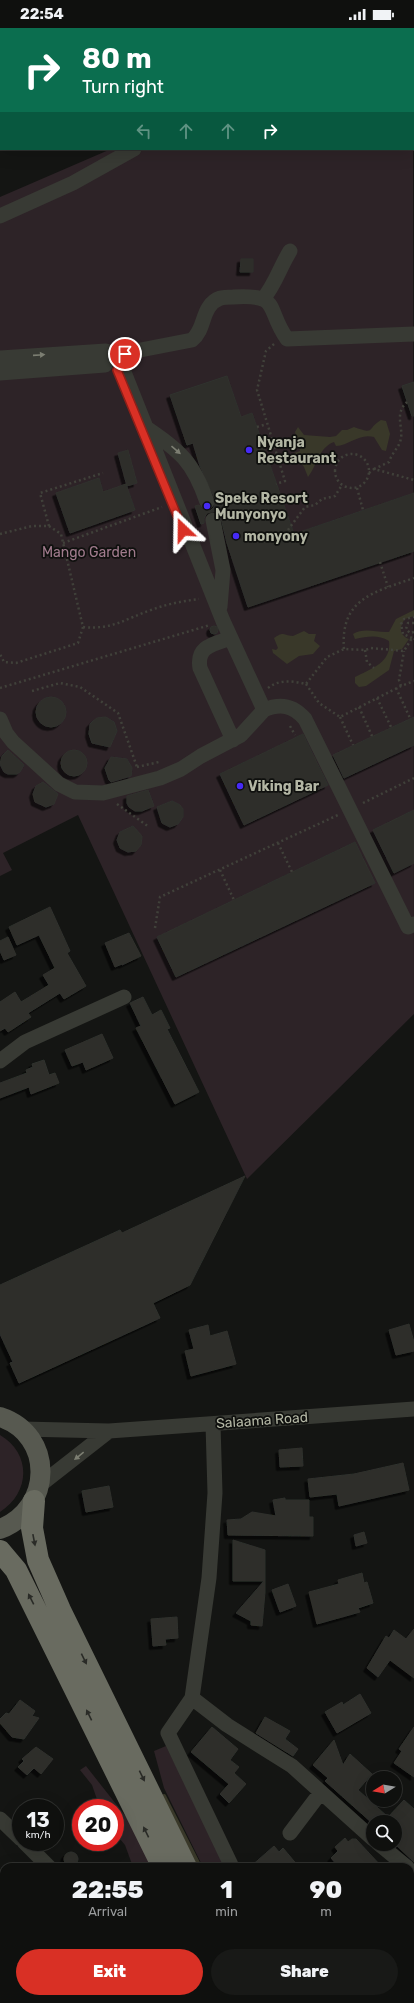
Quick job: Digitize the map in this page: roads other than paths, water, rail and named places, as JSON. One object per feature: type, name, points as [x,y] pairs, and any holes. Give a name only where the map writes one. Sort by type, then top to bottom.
[{"type":"highway","points":[[37,1493],[32,1528],[38,1560],[60,1610],[184,1863]]},
{"type":"highway","points":[[0,1551],[20,1577],[161,1863]]},
{"type":"main road","points":[[0,1529],[10,1526],[24,1515],[37,1493],[41,1470],[38,1455],[32,1441],[7,1418]]},
{"type":"street","points":[[0,216],[73,183],[132,150]]},
{"type":"street","points":[[263,299],[274,284],[279,269],[290,251]]},
{"type":"street","points":[[0,373],[115,361],[192,340],[200,329],[209,307],[219,298],[253,295],[263,299],[270,304],[280,327],[288,339],[414,334]]},
{"type":"street","points":[[0,358],[115,361]]},
{"type":"street","points":[[115,361],[145,427],[218,609]]},
{"type":"street","points":[[115,361],[172,504],[261,703]]},
{"type":"street","points":[[145,427],[174,447],[186,458],[199,480],[207,502]]},
{"type":"street","points":[[213,520],[223,570],[218,609]]},
{"type":"street","points":[[231,638],[205,648],[199,658],[200,668],[233,740]]},
{"type":"street","points":[[0,719],[6,733],[13,742],[59,784],[75,792],[109,792],[173,773],[200,756],[233,740],[247,730],[261,703]]},
{"type":"street","points":[[261,703],[273,706],[283,705],[299,713],[305,719],[408,926],[414,924]]},
{"type":"street","points":[[0,1061],[25,1042],[124,997]]},
{"type":"street","name":"Salaama Road","points":[[7,1418],[109,1431],[414,1409]]},
{"type":"street","points":[[213,1424],[215,1493],[210,1578],[192,1698],[168,1733],[230,1863]]},
{"type":"street","points":[[37,1493],[109,1431]]},
{"type":"street","points":[[192,1698],[227,1725],[292,1766],[366,1833]]},
{"type":"street","points":[[290,1833],[321,1792]]},
{"type":"street","points":[[0,1820],[12,1831]]},
{"type":"street","points":[[33,1851],[45,1863]]},
{"type":"street","points":[[388,1851],[402,1863]]},
{"type":"waterway","points":[[164,1796],[198,1863]]},
{"type":"place","name":"Nyanja Restaurant","points":[[249,450]]},
{"type":"place","name":"Speke Resort Munyonyo","points":[[207,506]]},
{"type":"place","name":"monyony","points":[[236,536]]},
{"type":"place","name":"Viking Bar","points":[[240,786]]},
{"type":"park label","name":"Mango Garden","points":[[89,552]]}]
